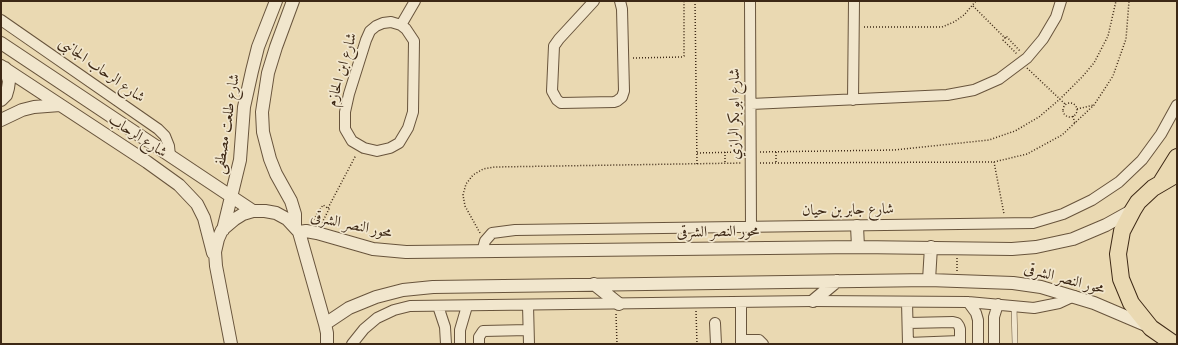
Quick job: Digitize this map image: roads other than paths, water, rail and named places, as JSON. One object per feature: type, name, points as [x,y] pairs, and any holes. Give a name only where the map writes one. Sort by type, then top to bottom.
[{"type":"main road","points":[[1161,183],[1177,157]]},
{"type":"main road","points":[[1164,338],[1131,303],[1121,279],[1118,254],[1121,236],[1132,210],[1145,194],[1177,174]]},
{"type":"street","name":"شارع طلعت مصطفى","points":[[216,266],[215,252],[240,160],[244,106],[258,47],[276,1]]},
{"type":"street","name":"شارع طلعت مصطفى","points":[[293,1],[278,40],[268,73],[263,101],[262,122],[270,159],[276,174],[291,200],[295,214],[304,230],[327,333],[327,344]]},
{"type":"street","points":[[401,25],[415,1]]},
{"type":"street","points":[[594,1],[559,38],[554,46],[552,91],[554,96],[561,104],[617,101],[624,94],[622,9],[620,1]]},
{"type":"street","name":"شارع ابو بكر الرازي","points":[[750,1],[751,227]]},
{"type":"street","points":[[853,100],[854,1]]},
{"type":"street","points":[[750,104],[947,95],[974,90],[999,79],[1024,61],[1043,39],[1056,17],[1061,1]]},
{"type":"street","name":"شارع الرحاب الجانبى","points":[[1,20],[158,129],[165,136],[169,146],[170,156]]},
{"type":"street","name":"شارع ابن الحازم","points":[[391,22],[401,25],[410,34],[414,41],[413,112],[408,128],[399,143],[390,148],[377,151],[364,148],[352,141],[345,130],[345,112],[349,94],[370,31],[383,23],[391,22]]},
{"type":"street","name":"شارع الرحاب","points":[[1,43],[253,211]]},
{"type":"street","name":"شارع الرحاب","points":[[3,67],[147,162],[179,186],[197,204],[204,218],[208,229],[216,266]]},
{"type":"street","points":[[1,100],[6,94],[9,81],[3,67]]},
{"type":"street","points":[[1,120],[22,110],[34,107],[60,105]]},
{"type":"street","name":"شارع جابر بن حيان","points":[[483,246],[492,233],[515,230],[1032,223],[1063,214],[1092,200],[1119,182],[1142,160],[1162,134],[1177,105]]},
{"type":"street","points":[[147,162],[157,147]]},
{"type":"street","name":"محور النصر الشرقى","points":[[304,230],[380,249],[406,252],[483,246],[931,247],[1012,249],[1036,247],[1073,239],[1106,225],[1132,210]]},
{"type":"street","points":[[222,230],[234,219],[243,214],[253,211],[265,211],[276,213],[304,230]]},
{"type":"street","points":[[857,226],[858,247]]},
{"type":"street","points":[[929,280],[931,247]]},
{"type":"street","points":[[216,266],[232,344]]},
{"type":"street","name":"محور النصر الشرقى","points":[[325,324],[356,305],[376,297],[403,290],[433,287],[957,280],[1013,282],[1074,296],[1101,305],[1164,338]]},
{"type":"street","points":[[813,301],[837,281]]},
{"type":"street","points":[[594,284],[617,304]]},
{"type":"street","points":[[352,344],[370,323],[385,313],[410,306],[813,301],[968,302],[1034,308],[1059,303],[1074,296]]},
{"type":"street","points":[[741,302],[741,342],[759,340],[763,344]]},
{"type":"street","points":[[907,302],[908,343],[960,342],[960,326],[953,322],[908,323]]},
{"type":"street","points":[[968,302],[976,313],[978,320],[978,344]]},
{"type":"street","points":[[994,344],[994,317],[998,304]]},
{"type":"street","points":[[528,305],[529,344]]},
{"type":"street","points":[[438,306],[445,327],[446,344]]},
{"type":"street","points":[[460,344],[460,330],[467,306]]},
{"type":"street","points":[[716,324],[716,344]]},
{"type":"street","points":[[226,344],[228,327]]},
{"type":"street","points":[[479,344],[479,337],[482,331],[528,330]]},
{"type":"lane","points":[[1014,306],[1015,344]]}]
